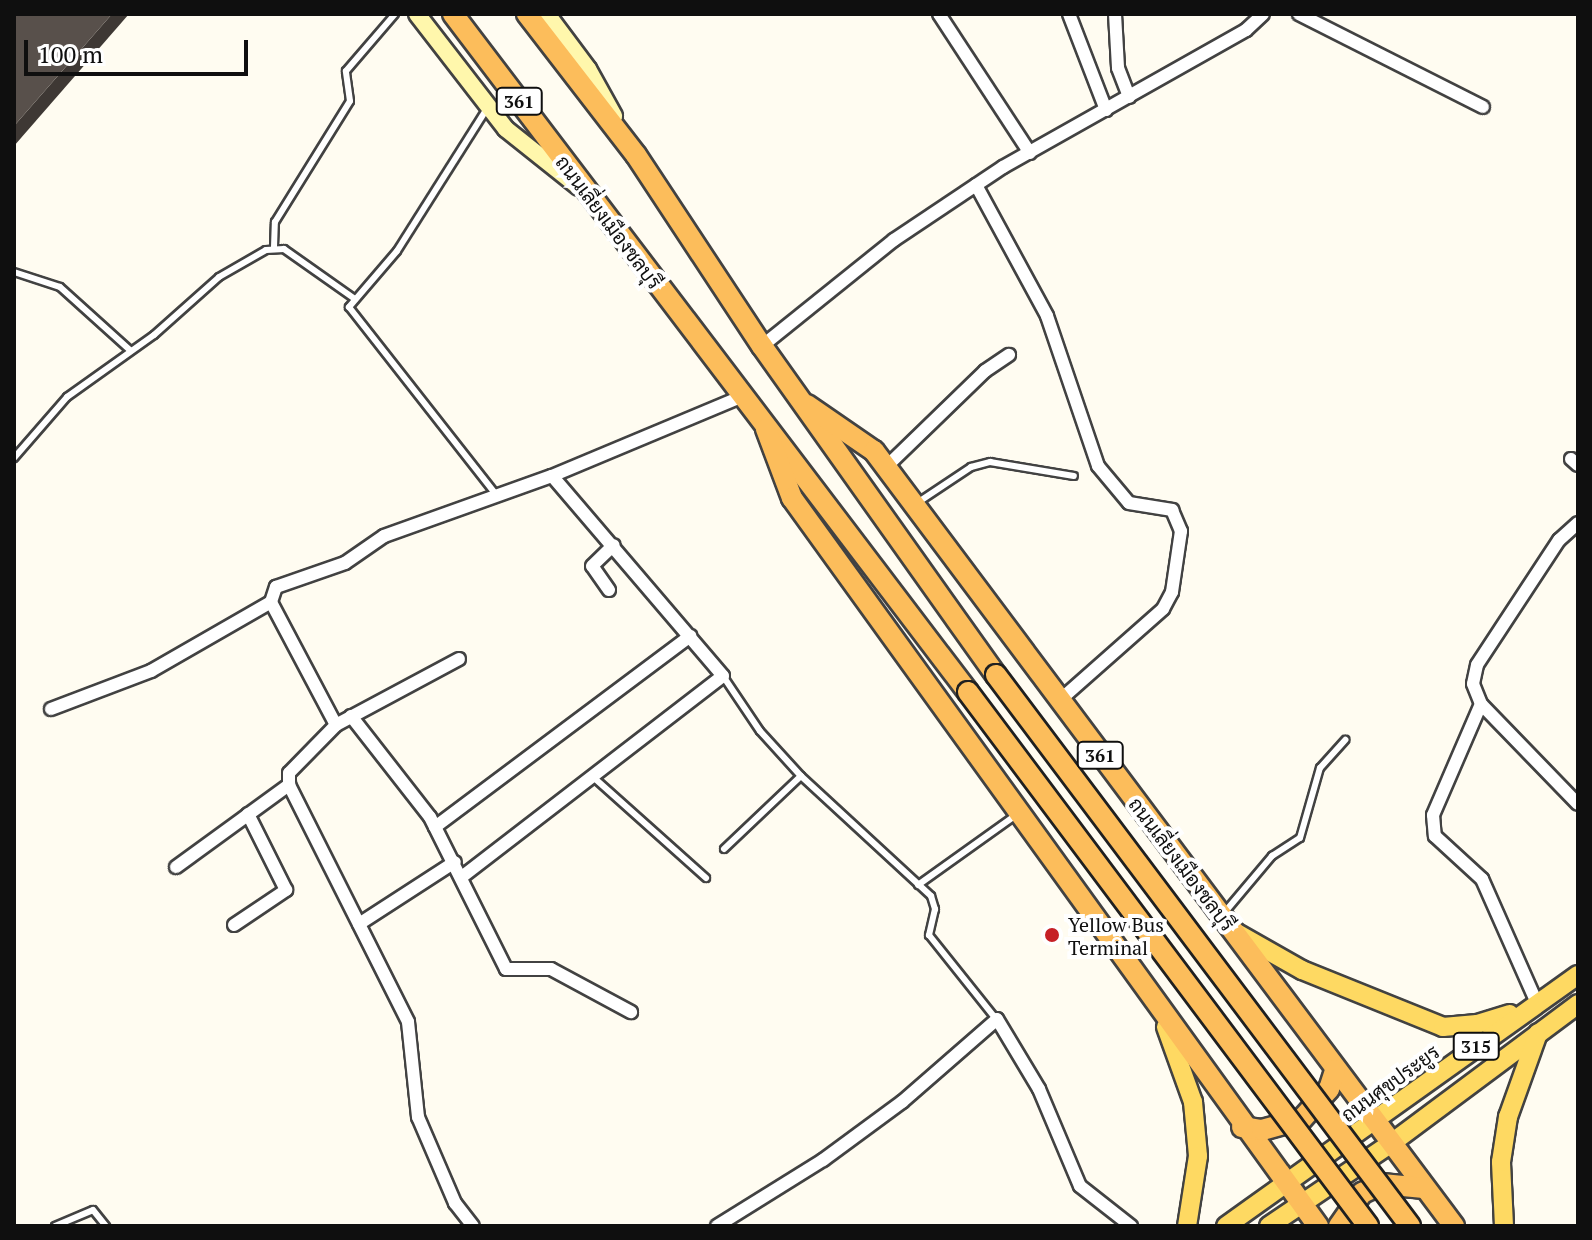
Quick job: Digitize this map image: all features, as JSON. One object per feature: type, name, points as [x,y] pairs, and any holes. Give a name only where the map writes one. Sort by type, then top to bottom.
[{"type":"highway","name":"ถนนเลี่ยงเมืองชลบุรี","points":[[453,14],[583,191],[968,692],[1368,1226]]},
{"type":"highway","name":"ถนนเลี่ยงเมืองชลบุรี","points":[[527,14],[636,155],[762,346],[807,405],[996,675],[1410,1226]]},
{"type":"highway","name":"ถนนเลี่ยงเมืองชลบุรี","points":[[807,405],[874,451],[1454,1226]]},
{"type":"highway","name":"ถนนเลี่ยงเมืองชลบุรี","points":[[766,429],[792,498],[1242,1127],[1318,1226]]},
{"type":"highway","points":[[1242,1127],[1262,1130],[1302,1119],[1318,1106],[1335,1070]]},
{"type":"highway","points":[[1339,1226],[1362,1193],[1382,1184],[1424,1188]]},
{"type":"main road","name":"361","points":[[417,14],[506,129],[583,191]]},
{"type":"main road","name":"361","points":[[547,14],[588,69],[636,155]]},
{"type":"main road","points":[[1227,923],[1302,970],[1443,1027],[1477,1024],[1531,1005]]},
{"type":"main road","name":"ถนนศุขประยูร","points":[[1226,1226],[1378,1122],[1531,1005],[1578,975]]},
{"type":"main road","points":[[1151,1000],[1177,1049],[1193,1102],[1198,1156],[1187,1226]]},
{"type":"main road","name":"315","points":[[1269,1226],[1393,1142],[1578,1004]]},
{"type":"main road","points":[[1504,1226],[1501,1162],[1508,1117],[1540,1031]]},
{"type":"street","points":[[939,14],[1030,153]]},
{"type":"street","points":[[1069,14],[1106,110]]},
{"type":"street","points":[[1115,14],[1118,68],[1129,97]]},
{"type":"street","points":[[762,346],[894,240],[976,185],[1246,30],[1263,14]]},
{"type":"street","points":[[1299,14],[1483,107]]},
{"type":"street","points":[[976,185],[1047,316],[1098,466],[1129,503],[1172,510],[1181,531],[1172,592],[1163,609],[1059,701]]},
{"type":"street","points":[[886,467],[985,371],[1009,355]]},
{"type":"street","points":[[51,709],[151,671],[271,602],[276,587],[345,563],[384,536],[552,476],[741,397]]},
{"type":"street","points":[[463,876],[589,774],[723,676],[552,476]]},
{"type":"street","points":[[1578,523],[1559,540],[1477,665],[1473,684],[1481,704],[1578,804]]},
{"type":"street","points":[[609,590],[592,566],[614,545]]},
{"type":"street","points":[[271,602],[336,725]]},
{"type":"street","points":[[435,827],[690,636]]},
{"type":"street","points":[[459,659],[336,725],[289,773],[289,785],[408,1022],[418,1117],[455,1203],[473,1226]]},
{"type":"street","points":[[1481,704],[1433,815],[1435,836],[1482,879],[1531,1005]]},
{"type":"street","points":[[351,716],[435,827],[463,876],[506,969],[551,969],[631,1012]]},
{"type":"street","points":[[176,867],[289,785]]},
{"type":"street","points":[[234,925],[286,890],[248,814]]},
{"type":"street","points":[[359,924],[455,862]]},
{"type":"street","points":[[717,1226],[890,1111],[997,1019],[1039,1089],[1080,1186],[1131,1226]]},
{"type":"lane","points":[[274,247],[275,222],[350,101],[346,71],[395,14]]},
{"type":"lane","points":[[488,107],[397,251],[349,307],[497,496]]},
{"type":"lane","points":[[274,247],[300,259],[355,299]]},
{"type":"lane","points":[[14,458],[53,408],[219,277],[274,247]]},
{"type":"lane","points":[[14,272],[60,287],[130,350]]},
{"type":"lane","points":[[914,505],[971,467],[990,462],[1074,476]]},
{"type":"lane","points":[[723,676],[760,731],[801,776],[918,885],[935,909],[929,935],[997,1019]]},
{"type":"lane","points":[[1227,923],[1272,856],[1300,838],[1320,768],[1345,740]]},
{"type":"lane","points":[[589,774],[706,878]]},
{"type":"lane","points":[[724,849],[801,776]]},
{"type":"lane","points":[[918,885],[1019,813]]},
{"type":"lane","points":[[55,1226],[93,1210],[106,1226]]},
{"type":"building","points":[[14,14],[112,14],[14,126]]},
{"type":"place","name":"Yellow Bus Terminal","points":[[1052,935]]}]
